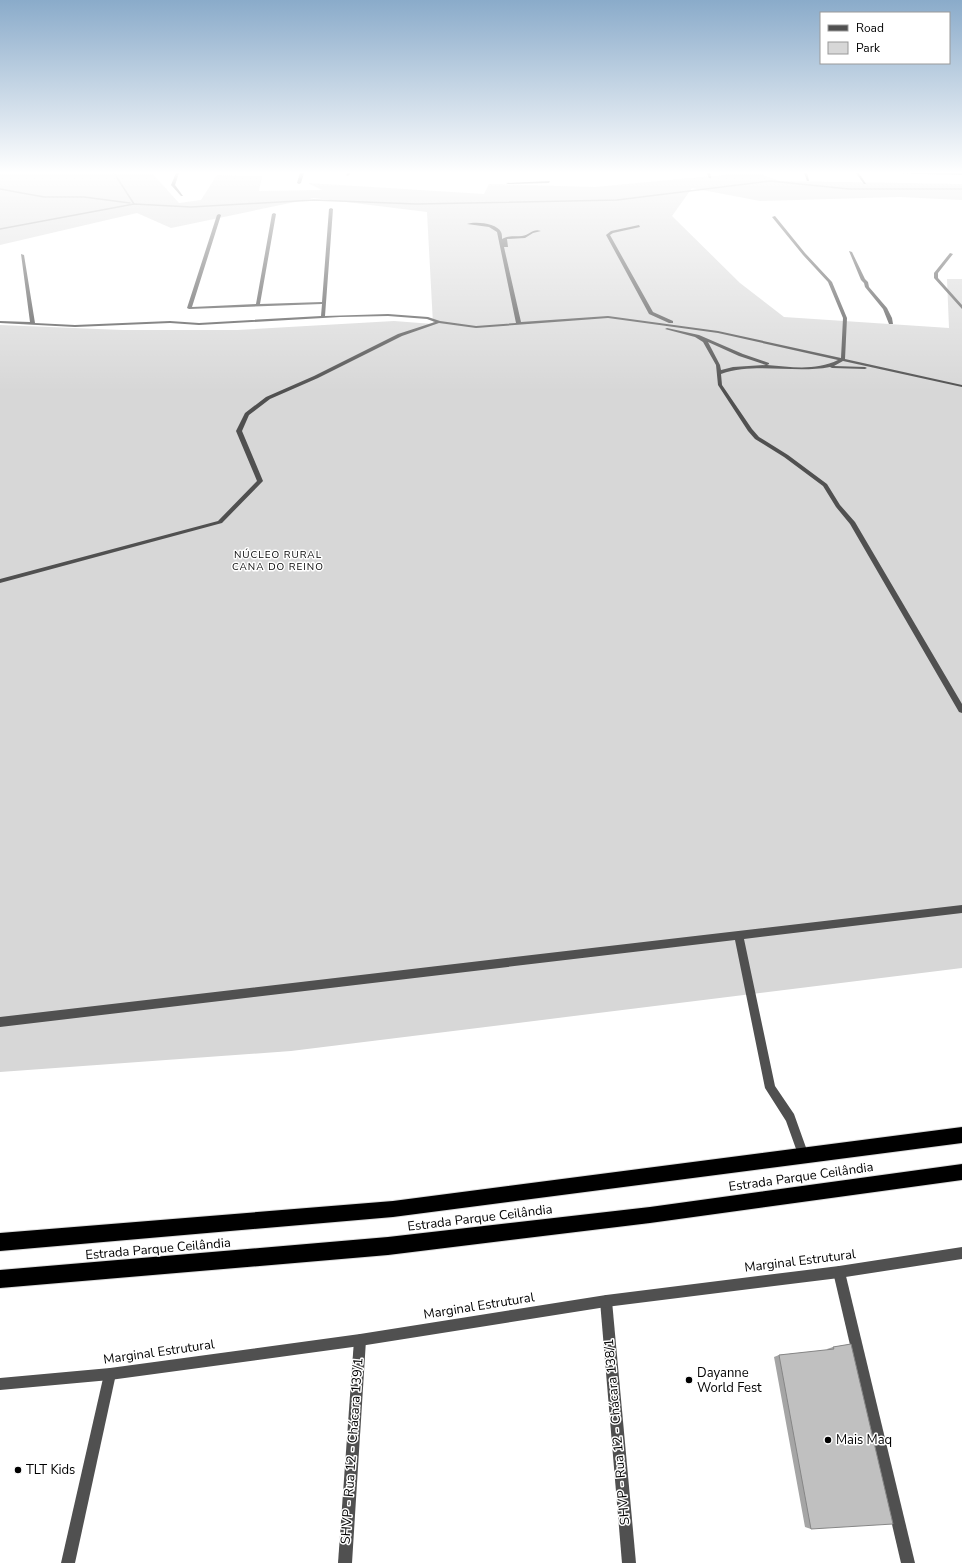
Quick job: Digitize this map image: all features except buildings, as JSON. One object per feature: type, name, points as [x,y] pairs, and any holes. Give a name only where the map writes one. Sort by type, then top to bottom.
[{"type":"highway","name":"Estrada Parque Ceilândia","points":[[0,1242],[393,1208],[962,1135]]},
{"type":"highway","name":"Estrada Parque Ceilândia","points":[[0,1279],[388,1246],[650,1215],[962,1172]]},
{"type":"street","points":[[209,246],[189,308],[324,303]]},
{"type":"street","points":[[258,305],[268,246]]},
{"type":"street","points":[[323,317],[328,246]]},
{"type":"street","points":[[502,246],[518,324]]},
{"type":"street","points":[[505,246],[517,304],[522,312],[520,316],[517,317]]},
{"type":"street","points":[[614,246],[651,313],[663,319],[687,327]]},
{"type":"street","points":[[797,246],[830,282],[845,318],[843,359],[836,365],[830,367]]},
{"type":"street","points":[[850,252],[863,280],[866,282],[867,287],[887,310],[892,323]]},
{"type":"street","points":[[951,254],[936,273],[936,278],[962,308]]},
{"type":"street","points":[[22,255],[32,324]]},
{"type":"street","points":[[0,322],[75,326],[170,322],[199,324],[388,315],[428,318],[440,322],[476,326],[608,317],[718,332],[962,386]]},
{"type":"street","points":[[0,581],[220,522],[260,481],[239,431],[247,414],[268,398],[400,334],[440,322]]},
{"type":"street","points":[[645,323],[697,336],[741,355],[776,367]]},
{"type":"street","points":[[697,336],[704,341],[718,365],[720,385],[756,438],[786,456],[825,485],[838,506],[854,523],[962,710]]},
{"type":"street","points":[[718,373],[737,366],[794,369],[830,367],[882,368]]},
{"type":"street","points":[[0,1022],[962,909]]},
{"type":"street","points":[[739,936],[770,1088],[790,1118],[804,1156]]},
{"type":"street","name":"Marginal Estrutural","points":[[0,1384],[110,1374],[360,1340],[606,1301],[839,1272],[962,1253]]},
{"type":"street","points":[[839,1272],[908,1563]]},
{"type":"street","name":"SHVP - Rua 12 - Chácara 138/1","points":[[606,1301],[628,1563]]},
{"type":"street","name":"SHVP - Rua 12 - Chácara 139/1","points":[[345,1563],[360,1340]]},
{"type":"street","points":[[68,1563],[110,1374]]},
{"type":"green space","points":[[429,246],[702,246],[740,283],[784,317],[949,328],[947,279],[962,279],[962,968],[291,1051],[0,1072],[0,325],[123,330],[237,330],[394,321],[433,324]]},
{"type":"place","name":"Dayanne World Fest","points":[[689,1380]]},
{"type":"place","name":"Mais Maq","points":[[828,1440]]},
{"type":"place","name":"TLT Kids","points":[[18,1470]]},
{"type":"district","name":"NÚCLEO RURAL CANA DO REINO","points":[[278,560]]}]
